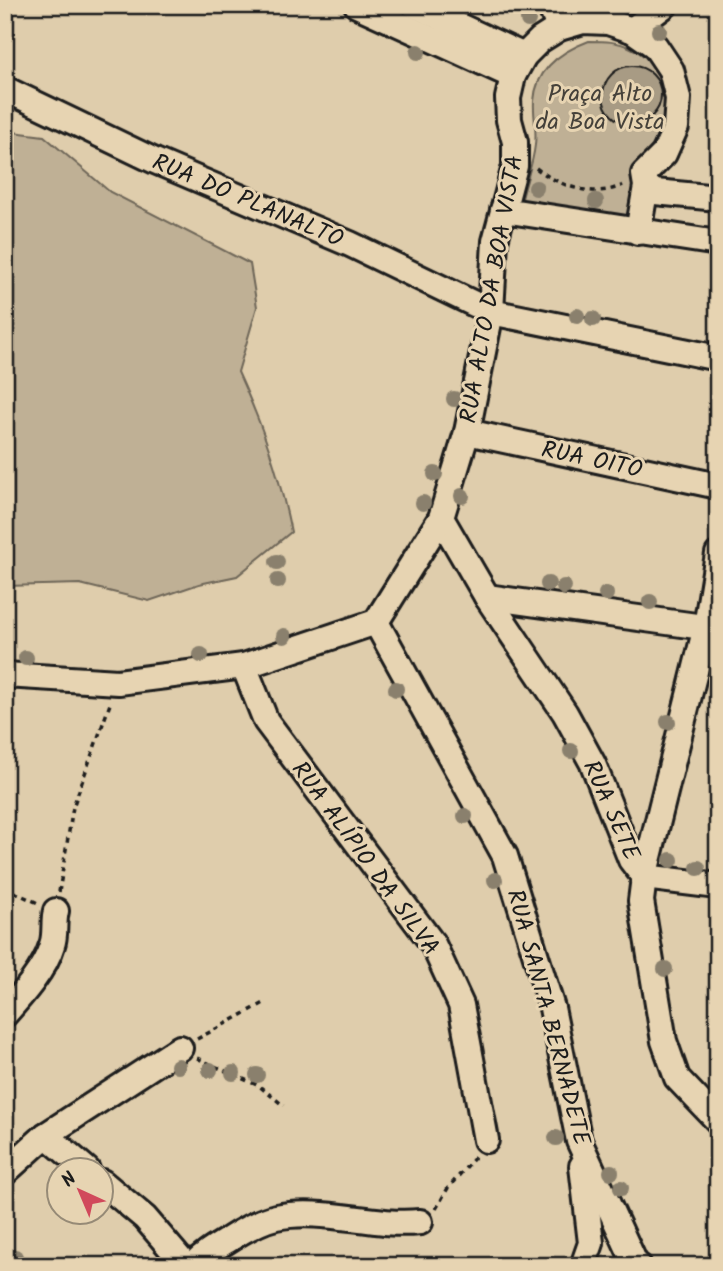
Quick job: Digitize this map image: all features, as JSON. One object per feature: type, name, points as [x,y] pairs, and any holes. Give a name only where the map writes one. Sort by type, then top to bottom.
[{"type":"street","points":[[357,5],[519,66]]},
{"type":"street","points":[[414,5],[519,66]]},
{"type":"street","points":[[632,30],[665,5]]},
{"type":"street","points":[[515,142],[509,120],[508,98],[519,66],[554,17],[608,22],[632,30],[655,47],[671,70],[678,98],[676,127],[664,153],[645,180],[638,232]]},
{"type":"street","name":"RUA DO PLANALTO","points":[[5,89],[155,161],[350,244],[491,312],[718,358]]},
{"type":"street","name":"RUA ALTO DA BOA VISTA","points":[[376,622],[441,518],[467,432],[491,312],[495,241],[515,166],[515,142]]},
{"type":"street","points":[[645,180],[655,192],[718,198]]},
{"type":"street","points":[[503,210],[718,243]]},
{"type":"street","name":"RUA OITO","points":[[467,432],[718,486]]},
{"type":"street","name":"RUA SETE","points":[[441,518],[486,597],[565,713],[593,764],[631,860],[644,877],[641,901],[664,1041],[677,1078],[718,1121]]},
{"type":"street","points":[[718,554],[712,628],[644,877],[718,886]]},
{"type":"street","points":[[486,597],[712,628]]},
{"type":"street","points":[[5,675],[118,682],[244,666],[376,622]]},
{"type":"street","name":"RUA SANTA BERNADETE","points":[[376,622],[505,856],[552,1008],[579,1141],[635,1263],[639,1266]]},
{"type":"street","name":"RUA ALÍPIO DA SILVA","points":[[244,666],[266,721],[433,944],[461,1005],[486,1140]]},
{"type":"street","points":[[5,1014],[30,985],[53,943],[56,911]]},
{"type":"street","points":[[5,1172],[46,1135],[180,1048]]},
{"type":"street","points":[[46,1135],[71,1156]]},
{"type":"street","points":[[579,1141],[591,1243],[583,1266]]},
{"type":"street","points":[[116,1194],[145,1218],[186,1266]]},
{"type":"street","points":[[193,1266],[240,1232],[274,1217],[305,1214],[402,1224],[420,1222]]},
{"type":"path","points":[[515,142],[533,165],[553,181],[585,191],[645,180]]},
{"type":"path","points":[[5,888],[56,911],[73,807],[118,682]]},
{"type":"path","points":[[180,1048],[266,1002]]},
{"type":"path","points":[[180,1048],[259,1086],[284,1106]]},
{"type":"path","points":[[420,1222],[433,1215],[448,1188],[482,1150],[486,1140]]},
{"type":"green space","name":"Praça Alto da Boa Vista","points":[[589,41],[621,44],[641,54],[657,72],[666,95],[666,120],[662,131],[635,171],[629,219],[521,203],[534,152],[534,101],[540,79],[552,62]]},
{"type":"green space","points":[[5,131],[44,136],[110,192],[250,264],[257,307],[238,372],[269,450],[291,532],[237,576],[199,584],[149,601],[80,584],[5,586]]},
{"type":"building","points":[[626,66],[638,66],[653,74],[661,89],[661,101],[653,116],[638,124],[626,124],[611,116],[603,101],[603,89],[611,74]]}]
